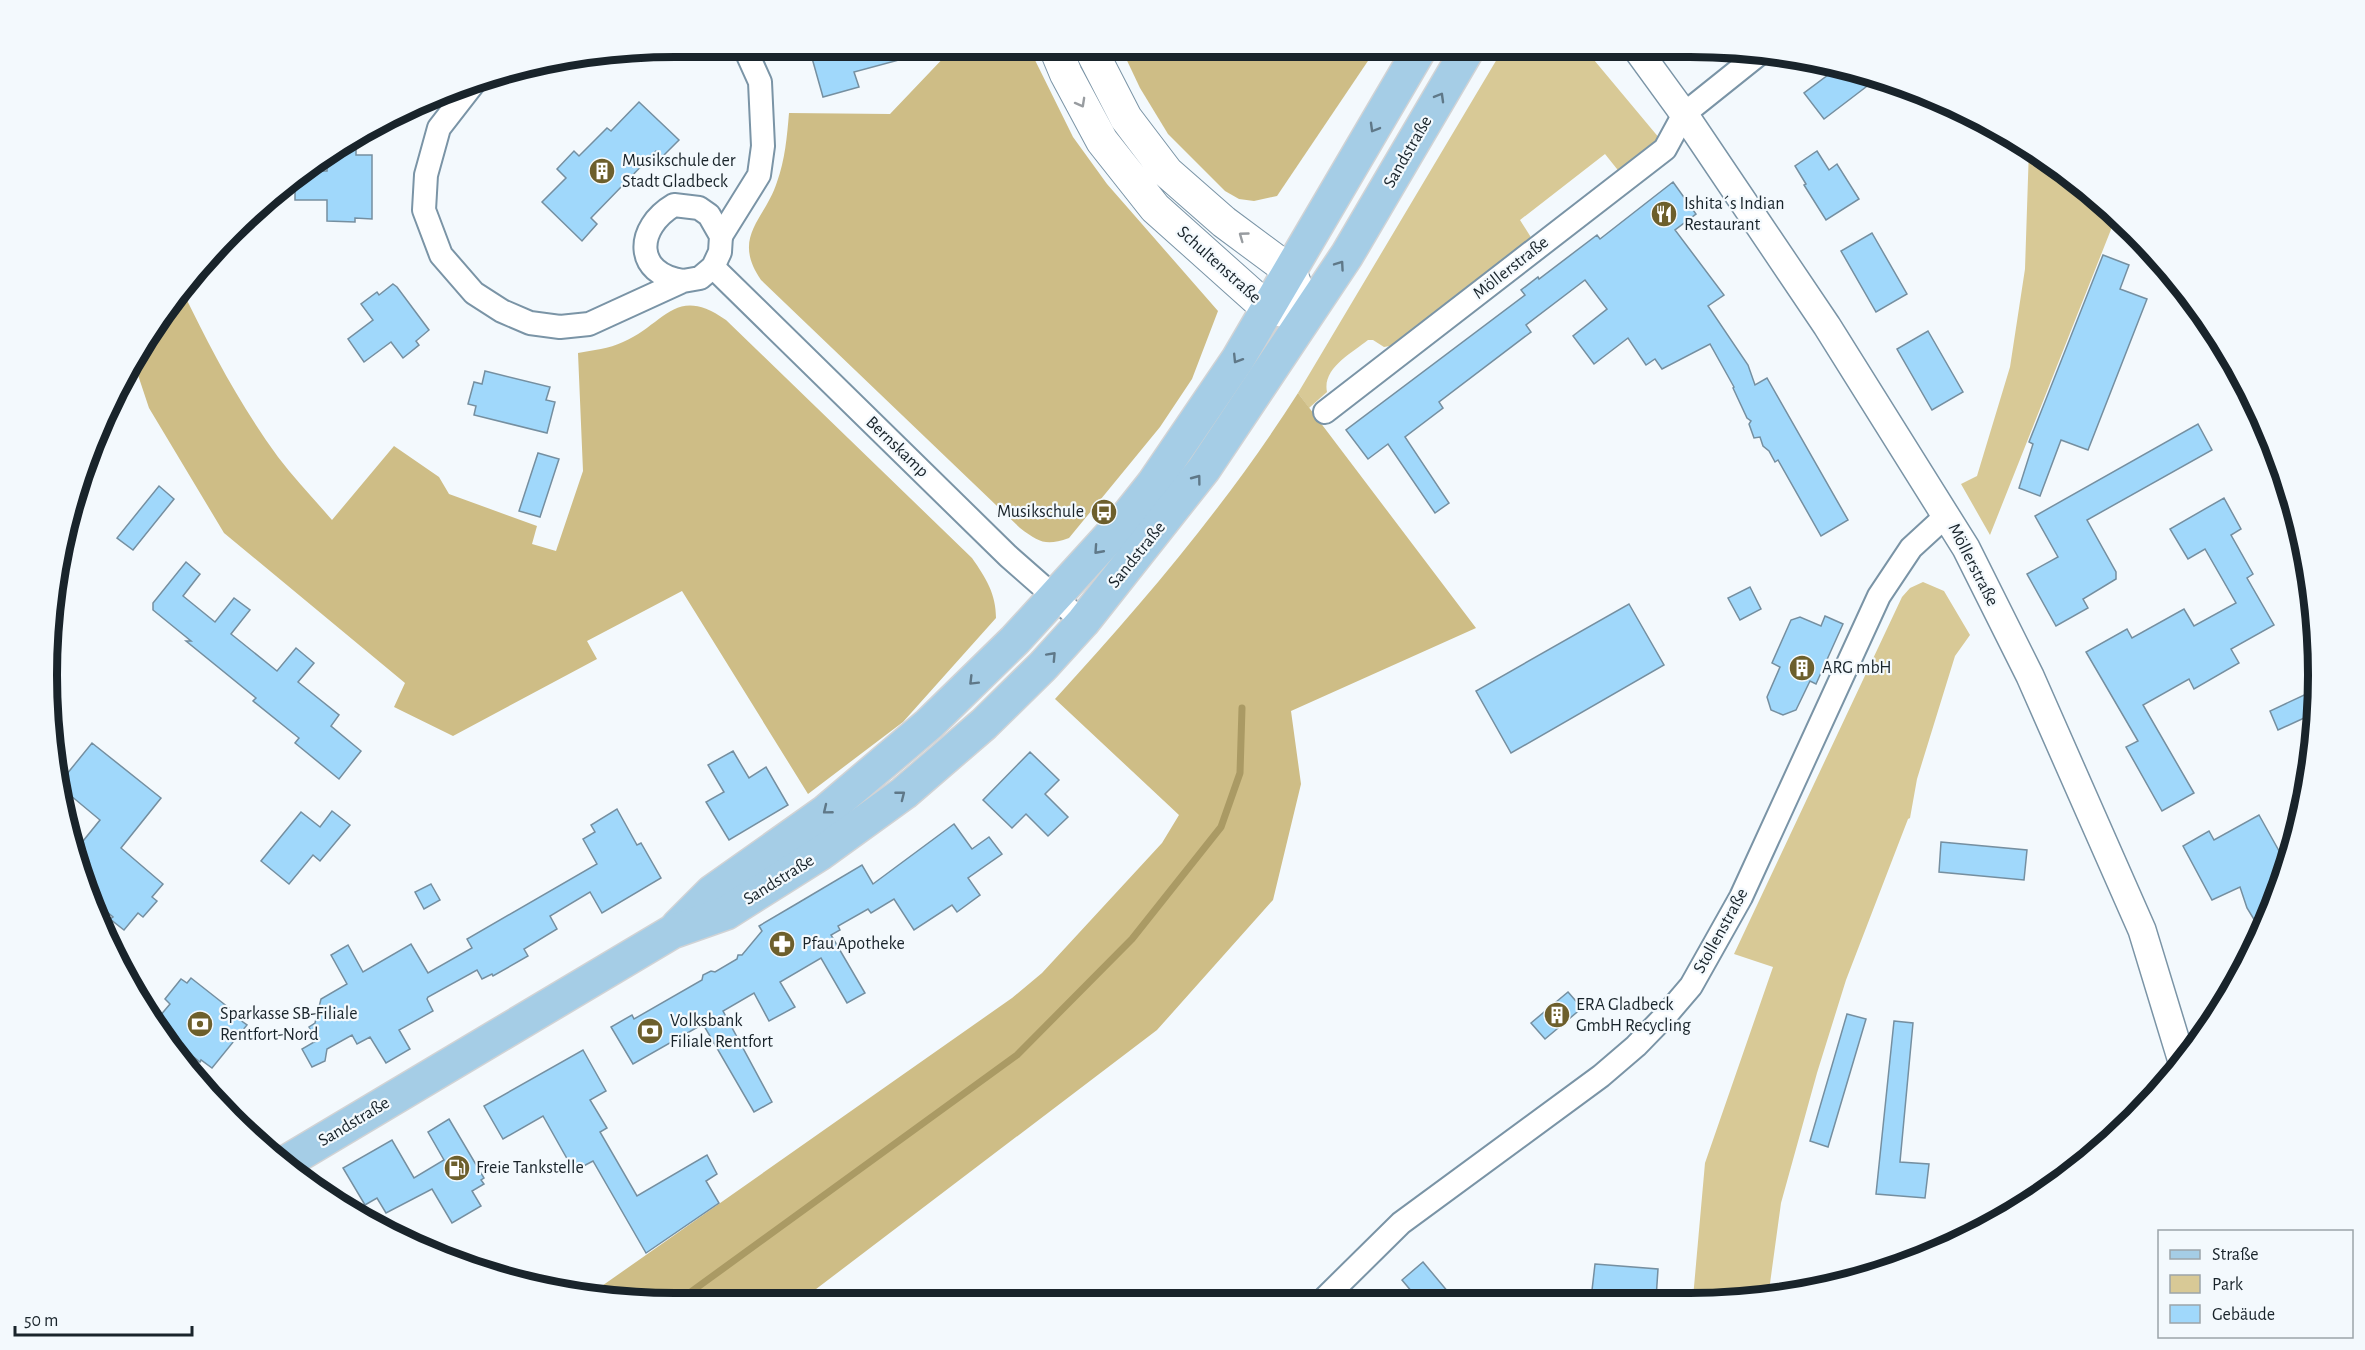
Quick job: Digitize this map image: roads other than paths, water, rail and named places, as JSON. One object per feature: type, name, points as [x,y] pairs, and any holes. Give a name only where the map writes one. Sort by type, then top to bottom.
[{"type":"main road","name":"Schultenstraße","points":[[1059,57],[1065,74],[1102,141],[1155,208],[1268,309],[1307,313]]},
{"type":"main road","name":"Schultenstraße","points":[[1095,57],[1126,118],[1167,172],[1224,222],[1290,271]]},
{"type":"main road","name":"Sandstraße","points":[[672,932],[712,892],[825,812],[929,724],[1055,597],[1122,523],[1153,484],[1232,368],[1415,57]]},
{"type":"main road","name":"Sandstraße","points":[[291,1159],[672,932],[726,913],[821,854],[904,793],[984,724],[1083,622],[1204,470],[1347,255],[1463,57]]},
{"type":"main road","points":[[1290,271],[1307,313]]},
{"type":"street","points":[[465,94],[439,128],[426,175],[424,210],[441,255],[474,293],[502,311],[530,323],[560,327],[590,324],[683,281],[700,278],[713,267],[720,252],[721,236],[759,175],[763,146],[760,82],[749,57]]},
{"type":"street","name":"Möllerstraße","points":[[1643,57],[1684,114],[1827,326],[1947,516],[2030,675],[2142,930],[2179,1052]]},
{"type":"street","name":"Möllerstraße","points":[[1325,412],[1665,150],[1684,114],[1752,60]]},
{"type":"street","points":[[683,281],[660,274],[652,265],[645,243],[648,230],[654,220],[674,205],[699,208],[709,215],[721,236]]},
{"type":"street","name":"Bernskamp","points":[[713,267],[1008,556],[1083,622]]},
{"type":"street","name":"Stollenstraße","points":[[1330,1293],[1401,1223],[1601,1076],[1636,1046],[1691,986],[1741,897],[1879,596],[1911,548],[1947,516]]},
{"type":"waterway","points":[[689,1293],[1017,1055],[1132,939],[1221,827],[1240,773],[1242,708]]},
{"type":"place","name":"Musikschule der Stadt Gladbeck","points":[[602,171]]},
{"type":"place","name":"Ishita´s Indian Restaurant","points":[[1664,214]]},
{"type":"place","name":"Musikschule","points":[[1104,512]]},
{"type":"place","name":"ARG mbH","points":[[1802,668]]},
{"type":"place","name":"Pfau Apotheke","points":[[782,944]]},
{"type":"place","name":"ERA Gladbeck GmbH Recycling","points":[[1557,1015]]},
{"type":"place","name":"Sparkasse SB-Filiale Rentfort-Nord","points":[[200,1024]]},
{"type":"place","name":"Volksbank Filiale Rentfort","points":[[650,1031]]},
{"type":"place","name":"Freie Tankstelle","points":[[457,1168]]}]
